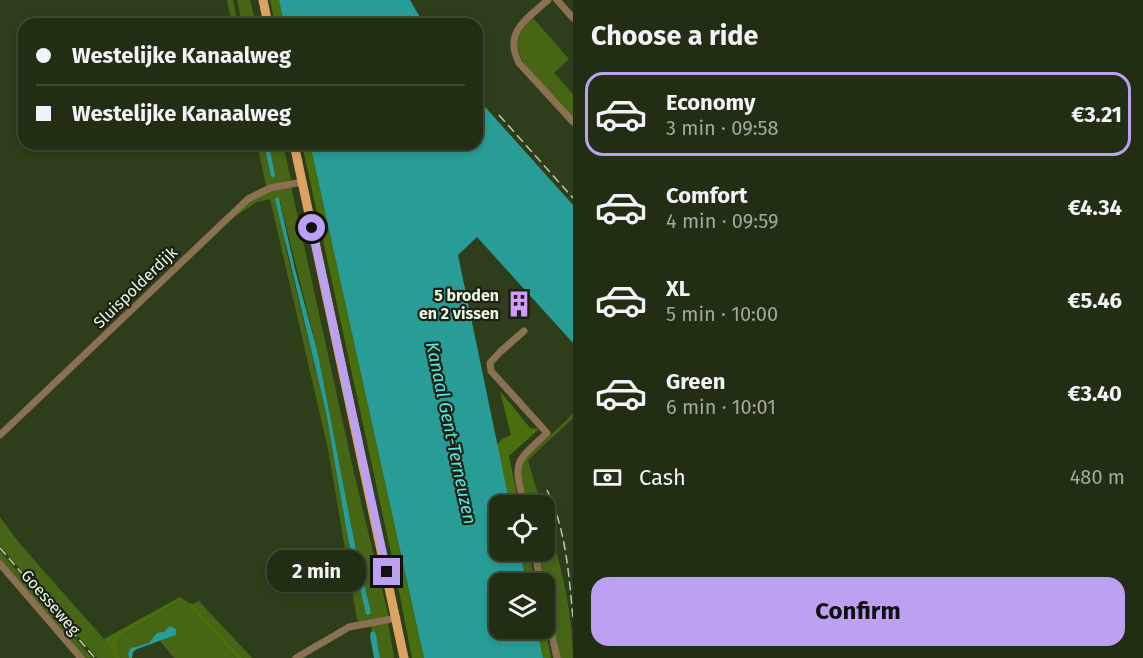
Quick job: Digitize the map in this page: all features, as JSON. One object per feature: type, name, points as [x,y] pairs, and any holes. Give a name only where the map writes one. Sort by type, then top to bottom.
[{"type":"main road","points":[[263,0],[267,18]]},
{"type":"main road","points":[[295,150],[404,658]]},
{"type":"street","points":[[548,0],[519,26],[514,36],[514,52],[519,63],[573,122]]},
{"type":"street","points":[[557,0],[573,18]]},
{"type":"street","name":"Sluispolderdijk","points":[[0,435],[248,198],[270,188],[302,182]]},
{"type":"street","points":[[522,495],[517,472],[518,465],[522,457],[547,434],[491,371],[490,363],[524,331]]},
{"type":"street","name":"Goesseweg","points":[[0,564],[81,658]]},
{"type":"street","points":[[296,658],[349,627],[397,618]]},
{"type":"street","points":[[553,639],[557,658]]},
{"type":"green space","points":[[227,0],[233,0],[237,18],[231,18]]},
{"type":"green space","points":[[237,0],[250,0],[254,18],[241,18]]},
{"type":"green space","points":[[270,0],[279,0],[283,18],[274,18]]},
{"type":"green space","points":[[533,18],[569,59],[554,73],[573,94],[573,120],[549,95],[520,55],[518,46],[520,34]]},
{"type":"green space","points":[[258,150],[265,150],[271,176],[275,175],[270,150],[284,150],[291,180],[266,185]]},
{"type":"green space","points":[[303,150],[311,150],[424,658],[412,658]]},
{"type":"green space","points":[[291,186],[354,473],[389,618],[359,622],[357,619],[328,449],[270,199],[257,202],[223,224],[255,195]],"holes":[[[279,198],[318,354],[356,550],[370,614],[366,614],[348,539],[326,412],[286,249]]]},
{"type":"green space","points":[[500,391],[530,428],[539,429],[509,456],[517,495],[508,495],[497,445],[502,439],[511,435]]},
{"type":"green space","points":[[573,414],[573,418],[528,460],[538,495],[525,495],[520,471],[522,462]]},
{"type":"green space","points":[[0,517],[20,544],[104,639],[114,658],[97,658],[0,546]]},
{"type":"green space","points":[[555,547],[571,622],[573,658],[559,658],[555,639],[555,573],[542,573],[539,561],[555,561]]},
{"type":"green space","points":[[0,551],[92,658],[83,658],[0,562]]},
{"type":"green space","points":[[522,561],[531,561],[533,573],[524,573]]},
{"type":"green space","points":[[180,597],[183,599],[119,637],[118,655],[121,658],[114,658],[104,639]]},
{"type":"green space","points":[[183,599],[236,658],[174,658],[160,641],[176,635],[175,628],[160,632],[149,643],[133,647],[128,653],[129,658],[121,658],[118,655],[119,637]]},
{"type":"green space","points":[[199,601],[252,658],[243,658],[193,604]]},
{"type":"green space","points":[[189,603],[193,604],[243,658],[236,658],[190,608]]},
{"type":"green space","points":[[388,622],[394,658],[380,658],[376,635],[372,632],[371,625]]},
{"type":"green space","points":[[539,639],[547,639],[551,658],[543,658]]},
{"type":"water","points":[[279,0],[410,0],[420,18],[283,18]]},
{"type":"water","name":"Kanaal Gent-Terneuzen","points":[[483,105],[573,205],[573,343],[477,237],[458,255],[508,495],[489,495],[489,561],[522,561],[524,573],[489,573],[489,639],[539,639],[543,658],[424,658],[311,150],[483,150]]},
{"type":"water","points":[[265,150],[270,150],[275,175],[274,178],[271,176]]},
{"type":"water","points":[[277,197],[318,354],[356,550],[371,613],[368,615],[348,539],[326,412],[275,199]]},
{"type":"water","points":[[170,626],[176,629],[176,635],[137,649],[133,652],[132,658],[129,658],[128,653],[131,648],[149,643],[157,633],[165,631]]},
{"type":"water","points":[[374,631],[380,658],[374,658],[370,636]]},
{"type":"railway","points":[[499,115],[573,198]]},
{"type":"railway","points":[[547,490],[563,537],[573,618]]},
{"type":"railway","points":[[0,548],[95,658]]},
{"type":"place","name":"5 broden en 2 vissen","points":[[519,304]]},
{"type":"route","points":[[312,228],[387,572]]}]
